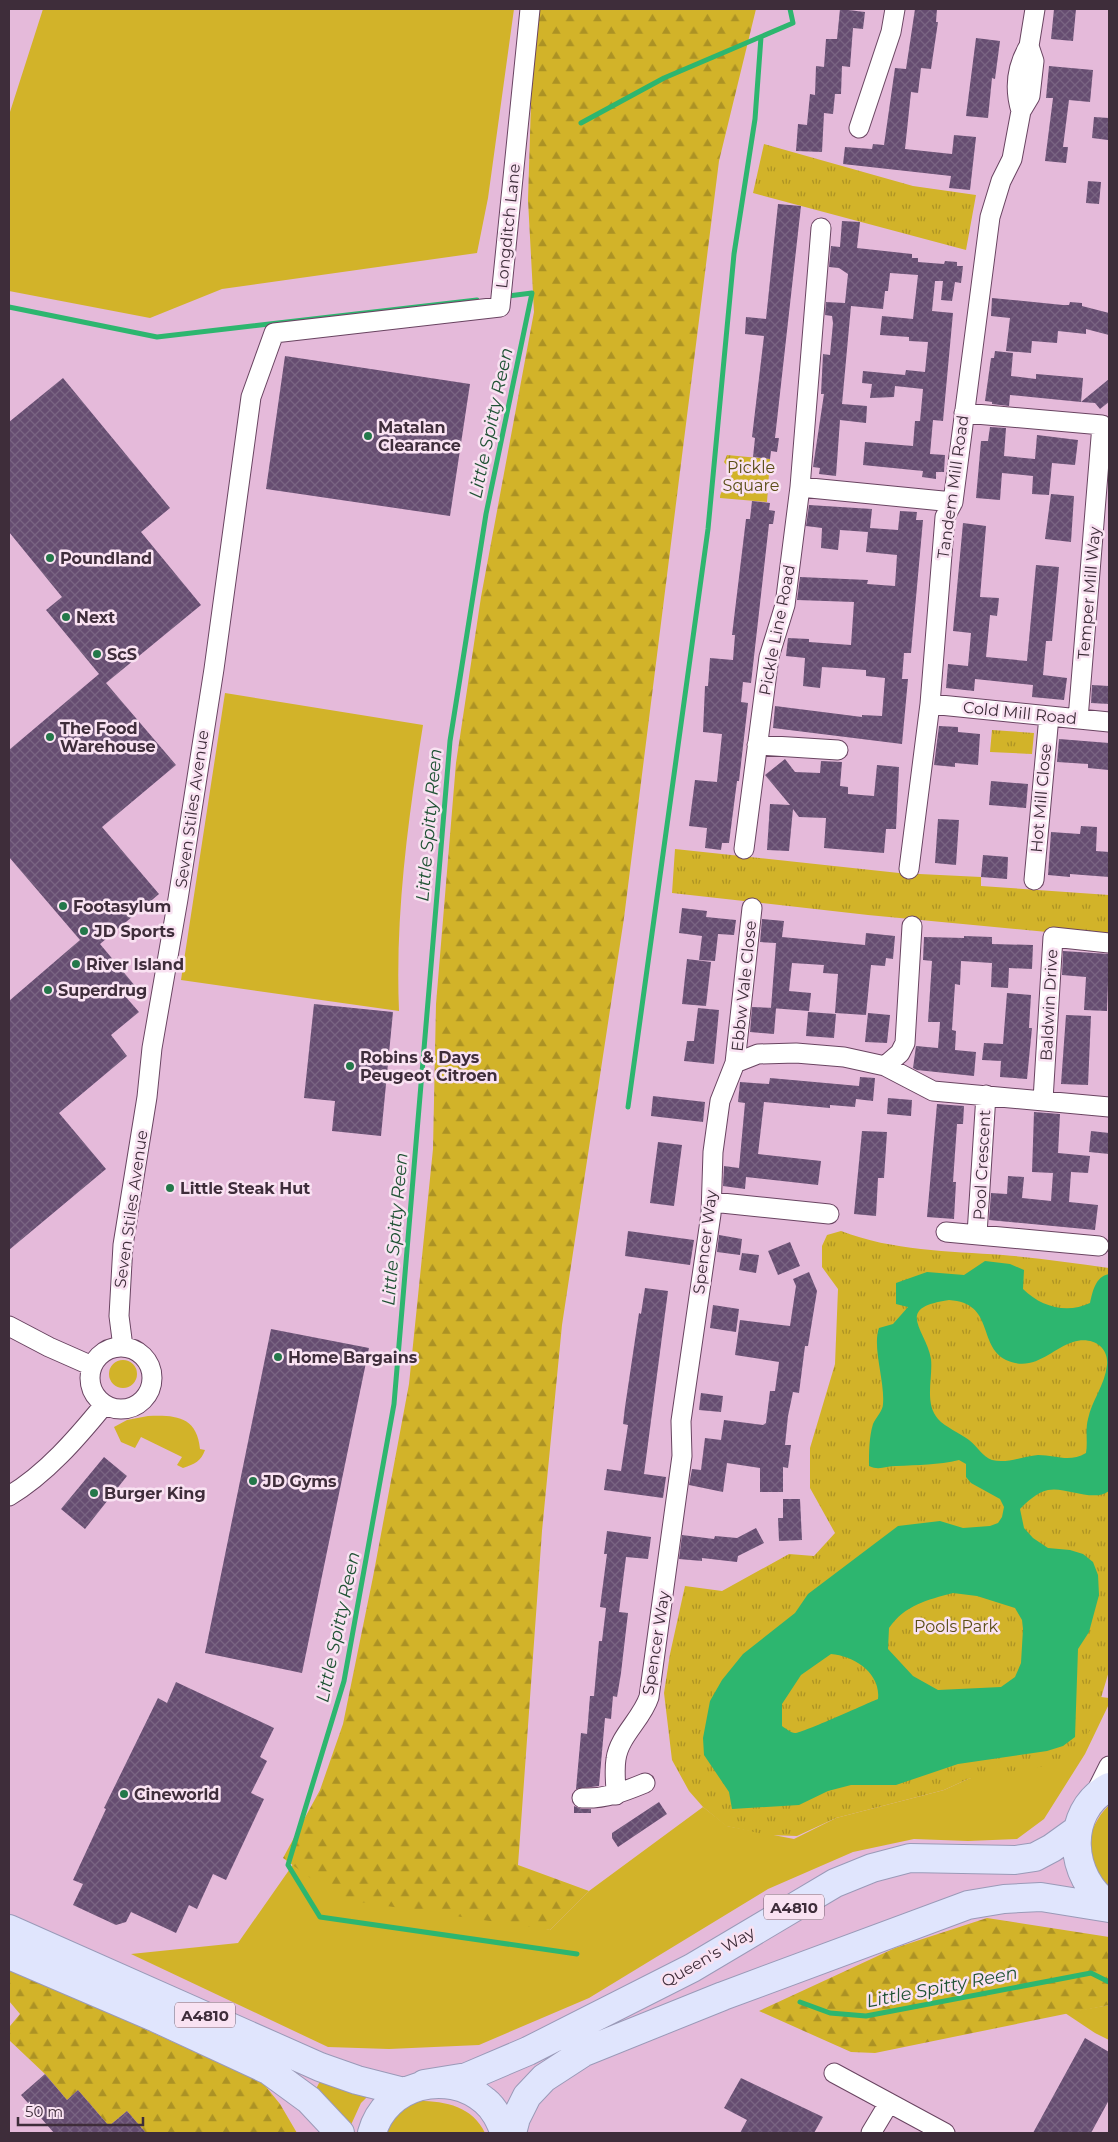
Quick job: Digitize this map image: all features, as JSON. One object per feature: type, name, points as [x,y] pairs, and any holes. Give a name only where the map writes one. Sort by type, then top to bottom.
[{"type":"main road","name":"Queen's Way","points":[[414,2088],[467,2077],[528,2051],[692,1968],[835,1883],[872,1868],[910,1858],[1015,1860],[1035,1857],[1052,1848],[1077,1830],[1100,1795]]},
{"type":"main road","name":"Queen's Way","points":[[1077,1830],[1076,1850],[1079,1868],[1088,1885],[1109,1906]]},
{"type":"main road","name":"Queen's Way","points":[[512,2133],[516,2118],[527,2096],[544,2078],[584,2052],[723,1996],[968,1905],[1004,1899],[1041,1897],[1109,1906]]},
{"type":"main road","name":"A4810","points":[[9,1929],[320,2067],[357,2080],[414,2088]]},
{"type":"main road","name":"A4810","points":[[9,1955],[156,2018],[268,2070],[309,2100],[340,2133]]},
{"type":"main road","points":[[372,2133],[375,2124],[387,2106],[414,2088],[446,2083],[467,2089],[485,2101],[498,2117],[505,2133]]},
{"type":"street","name":"Longditch Lane","points":[[274,333],[500,307],[530,9]]},
{"type":"street","points":[[859,128],[892,32],[895,9]]},
{"type":"street","name":"Tandem Mill Road","points":[[910,868],[930,704],[946,518],[953,502],[990,217],[1001,181],[1012,158],[1021,111],[1017,96],[1020,61],[1030,46],[1035,9]]},
{"type":"street","name":"Pickle Line Road","points":[[744,849],[769,657],[785,605],[800,486],[821,228]]},
{"type":"street","name":"Seven Stiles Avenue","points":[[123,1347],[119,1316],[123,1245],[147,1097],[152,1048],[178,899],[214,669],[246,445],[251,397],[274,333]]},
{"type":"street","name":"Temper Mill Way","points":[[964,413],[1105,422],[1102,512],[1078,719]]},
{"type":"street","points":[[800,486],[953,502]]},
{"type":"street","name":"Cold Mill Road","points":[[930,704],[1109,722]]},
{"type":"street","name":"Hot Mill Close","points":[[1034,880],[1049,716]]},
{"type":"street","points":[[757,745],[838,750]]},
{"type":"street","name":"Ebbw Vale Close","points":[[735,1063],[752,908]]},
{"type":"street","points":[[885,1066],[900,1053],[905,1043],[912,926]]},
{"type":"street","name":"Baldwin Drive","points":[[1043,1100],[1053,938],[1109,943]]},
{"type":"street","points":[[735,1063],[758,1054],[796,1053],[844,1057],[885,1066],[933,1091],[1109,1107]]},
{"type":"street","name":"Spencer Way","points":[[616,1795],[616,1759],[622,1742],[645,1708],[649,1696],[682,1456],[681,1421],[712,1202],[713,1152],[720,1101],[735,1063]]},
{"type":"street","name":"Pool Crescent","points":[[977,1234],[986,1095]]},
{"type":"street","points":[[712,1202],[829,1214]]},
{"type":"street","name":"Pool Crescent","points":[[946,1232],[1099,1246]]},
{"type":"street","points":[[9,1326],[49,1347],[92,1366]]},
{"type":"street","points":[[123,1347],[139,1352],[150,1365],[153,1382],[151,1390],[140,1404],[131,1408],[113,1408],[104,1405],[93,1392],[90,1383],[92,1366],[105,1351],[123,1347]]},
{"type":"street","points":[[9,1496],[31,1480],[59,1455],[104,1405]]},
{"type":"street","points":[[1100,1795],[1109,1766]]},
{"type":"street","points":[[582,1798],[616,1795],[645,1783]]},
{"type":"street","points":[[834,2073],[945,2133]]},
{"type":"street","points":[[872,2133],[889,2102]]},
{"type":"green space","points":[[43,9],[514,9],[488,198],[477,253],[222,289],[150,318],[9,291],[9,115]]},
{"type":"green space","points":[[538,9],[756,9],[719,161],[624,918],[562,1325],[542,1531],[518,1865],[589,1891],[550,1930],[339,1899],[283,1858],[320,1790],[343,1724],[409,1384],[433,1149],[436,1004],[456,763],[481,597],[534,312],[528,200],[532,70]]},
{"type":"green space","points":[[764,144],[913,186],[976,195],[966,250],[753,193]]},
{"type":"green space","name":"Pickle Square","points":[[727,455],[770,459],[767,502],[720,498],[721,493],[731,479],[729,469],[724,462]]},
{"type":"green space","points":[[225,693],[423,725],[412,796],[401,903],[398,975],[399,1011],[181,980]]},
{"type":"green space","points":[[992,730],[1034,733],[1032,754],[990,752]]},
{"type":"green space","points":[[675,849],[899,873],[981,877],[981,886],[1109,895],[1109,938],[868,915],[672,893]]},
{"type":"green space","name":"Pools Park","points":[[841,1231],[881,1243],[921,1249],[1003,1255],[1109,1268],[1109,1671],[1093,1725],[1075,1755],[1056,1764],[968,1779],[944,1790],[836,1818],[797,1836],[768,1835],[726,1826],[703,1807],[689,1791],[672,1760],[664,1693],[670,1654],[685,1586],[722,1591],[789,1554],[814,1556],[835,1533],[810,1488],[810,1448],[835,1364],[838,1289],[822,1267],[822,1246],[827,1235]]},
{"type":"green space","points":[[123,1360],[133,1364],[137,1374],[133,1384],[123,1388],[113,1384],[109,1374],[113,1364]]},
{"type":"green space","points":[[148,1416],[176,1417],[189,1424],[198,1438],[200,1449],[205,1450],[202,1457],[183,1468],[177,1465],[182,1457],[141,1437],[135,1448],[121,1442],[114,1427],[127,1420]]},
{"type":"green space","points":[[1101,1697],[1109,1698],[1109,1704],[1085,1754],[1044,1819],[1017,1839],[968,1841],[914,1839],[853,1852],[768,1889],[589,1998],[479,2045],[389,2049],[328,2047],[131,1954],[238,1943],[294,1863],[550,1930],[589,1891],[703,1807],[727,1826],[794,1839],[836,1818],[944,1790],[968,1779],[1076,1746]]},
{"type":"green space","points":[[1109,1805],[1109,1888],[1090,1862],[1089,1844],[1098,1819]]},
{"type":"green space","points":[[987,1918],[1109,1937],[1109,2005],[875,2053],[851,2052],[759,2011],[895,1948]]},
{"type":"green space","points":[[9,1967],[263,2083],[280,2104],[297,2133],[146,2133],[127,2111],[109,2126],[78,2090],[67,2100],[45,2074],[9,2040],[10,2026],[20,2014],[9,2001]]},
{"type":"green space","points":[[1109,2005],[1109,2040],[1065,2013]]},
{"type":"green space","points":[[321,2079],[367,2097],[361,2103],[350,2127],[314,2093]]},
{"type":"green space","points":[[419,2101],[439,2102],[458,2107],[473,2117],[485,2133],[381,2133],[407,2104]]},
{"type":"shaded area","points":[[985,1261],[1010,1264],[1024,1270],[1023,1289],[1030,1295],[1055,1307],[1072,1308],[1090,1303],[1098,1281],[1109,1274],[1109,1491],[1102,1494],[1087,1495],[1055,1489],[1048,1490],[1036,1495],[1020,1509],[1024,1528],[1033,1538],[1048,1548],[1070,1550],[1083,1554],[1093,1562],[1098,1575],[1099,1595],[1089,1632],[1078,1649],[1075,1737],[1063,1746],[1047,1751],[958,1764],[896,1785],[851,1785],[828,1791],[799,1805],[732,1809],[729,1792],[704,1755],[703,1738],[710,1701],[722,1680],[743,1654],[795,1613],[808,1594],[898,1526],[940,1521],[963,1528],[990,1526],[998,1523],[1002,1517],[1004,1507],[1000,1499],[971,1483],[966,1477],[966,1464],[959,1460],[936,1464],[879,1468],[869,1466],[873,1424],[883,1404],[877,1336],[879,1328],[893,1324],[908,1307],[896,1304],[896,1283],[927,1272],[964,1275]],"holes":[[[949,1300],[963,1303],[980,1316],[991,1345],[1006,1360],[1025,1364],[1034,1362],[1065,1345],[1080,1340],[1098,1344],[1102,1348],[1107,1358],[1106,1372],[1088,1419],[1086,1453],[1074,1458],[1038,1455],[1009,1460],[992,1460],[969,1440],[938,1419],[931,1406],[930,1398],[931,1359],[917,1321],[917,1314],[922,1308]],[[953,1593],[977,1596],[1015,1608],[1022,1620],[1023,1629],[1021,1663],[1015,1677],[1001,1687],[938,1690],[913,1676],[888,1649],[889,1628],[902,1614],[917,1604]],[[831,1654],[840,1655],[857,1662],[871,1674],[878,1690],[878,1699],[809,1729],[793,1733],[782,1726],[782,1704],[801,1675]]]},
{"type":"building","points":[[840,9],[865,12],[863,29],[853,28],[850,67],[842,66],[841,94],[835,94],[833,114],[824,113],[822,152],[796,151],[798,124],[807,125],[810,94],[815,95],[816,66],[824,67],[826,39],[837,39]]},
{"type":"building","points":[[915,9],[937,9],[936,22],[938,22],[931,69],[921,68],[918,93],[911,92],[905,149],[952,154],[954,135],[976,137],[970,190],[949,188],[951,176],[843,164],[845,147],[872,149],[873,144],[884,145],[895,68],[906,69]]},
{"type":"building","points":[[1054,9],[1076,9],[1073,41],[1051,39]]},
{"type":"building","points":[[976,38],[1000,41],[995,79],[992,78],[988,118],[966,116]]},
{"type":"building","points":[[1049,66],[1093,70],[1090,102],[1069,100],[1063,147],[1068,147],[1066,163],[1045,161],[1053,98],[1046,98]]},
{"type":"building","points":[[1094,117],[1109,118],[1108,140],[1092,138]]},
{"type":"building","points":[[1088,181],[1101,182],[1099,204],[1086,203]]},
{"type":"building","points":[[778,204],[801,206],[775,438],[779,438],[777,452],[771,451],[770,459],[753,457],[755,438],[752,437],[764,336],[745,334],[746,317],[766,319]]},
{"type":"building","points":[[842,221],[860,222],[857,248],[912,254],[912,258],[918,258],[918,262],[944,264],[945,261],[957,262],[957,266],[963,266],[961,283],[955,282],[952,301],[941,300],[943,281],[935,281],[932,311],[953,313],[943,421],[933,420],[930,454],[945,455],[944,472],[936,472],[936,479],[922,477],[923,471],[863,465],[865,442],[913,446],[915,421],[920,421],[923,389],[895,386],[894,397],[870,398],[872,384],[862,383],[863,371],[905,375],[906,370],[925,372],[928,342],[909,341],[909,337],[880,335],[882,316],[913,319],[918,275],[890,273],[883,309],[851,306],[842,404],[867,406],[866,423],[840,420],[836,476],[819,474],[820,468],[813,467],[824,394],[821,394],[823,354],[830,355],[833,323],[832,316],[825,315],[826,302],[845,303],[848,274],[839,268],[829,267],[831,246],[840,247]]},
{"type":"building","points":[[992,298],[1063,305],[1069,305],[1070,302],[1082,303],[1082,306],[1109,313],[1109,335],[1086,329],[1086,334],[1058,331],[1057,343],[1032,341],[1031,353],[1006,351],[1010,318],[991,316]]},
{"type":"building","points":[[995,351],[1013,353],[1011,376],[1036,379],[1036,374],[1083,378],[1081,402],[1010,395],[1009,406],[992,404],[992,402],[985,401],[991,358],[994,358]]},
{"type":"building","points":[[285,356],[470,384],[450,516],[266,489]]},
{"type":"building","points":[[63,378],[170,508],[141,532],[201,605],[106,683],[176,765],[102,827],[159,894],[100,944],[136,987],[125,996],[139,1012],[111,1035],[127,1056],[59,1113],[106,1169],[9,1250],[9,1001],[80,940],[9,857],[9,750],[99,674],[104,680],[46,610],[62,597],[9,532],[9,422]]},
{"type":"building","points":[[1109,379],[1109,402],[1100,409],[1095,403],[1081,402]]},
{"type":"building","points":[[990,427],[1006,428],[1004,456],[1035,459],[1037,435],[1078,440],[1075,465],[1052,463],[1049,495],[1032,494],[1033,476],[1002,473],[1000,500],[976,498],[981,441],[988,441]]},
{"type":"building","points":[[1051,494],[1074,496],[1071,542],[1045,539]]},
{"type":"building","points":[[752,501],[770,503],[769,510],[775,511],[773,524],[769,524],[751,683],[743,682],[741,702],[748,703],[739,781],[737,781],[729,843],[722,843],[721,850],[705,848],[707,828],[689,826],[695,780],[717,782],[722,734],[703,732],[705,686],[708,686],[710,658],[733,660],[735,635],[732,635],[746,519],[750,519]]},
{"type":"building","points":[[809,505],[872,509],[870,528],[898,530],[900,511],[917,512],[916,520],[923,520],[911,653],[904,653],[902,679],[908,679],[902,744],[773,728],[775,706],[862,717],[862,715],[882,716],[885,678],[866,676],[866,670],[822,667],[820,688],[803,686],[805,658],[786,656],[788,638],[809,639],[809,642],[851,645],[854,602],[797,600],[800,577],[868,580],[867,584],[895,586],[897,555],[866,552],[868,532],[840,530],[838,550],[821,548],[822,528],[806,526]]},
{"type":"building","points":[[963,523],[986,526],[980,597],[999,598],[997,616],[990,615],[986,657],[1027,661],[1036,565],[1059,567],[1052,641],[1046,641],[1043,675],[1067,678],[1064,700],[1032,697],[1033,685],[975,679],[974,691],[946,688],[948,664],[968,666],[971,633],[953,631]]},
{"type":"building","points":[[1092,685],[1109,686],[1109,704],[1091,703]]},
{"type":"building","points":[[939,726],[958,727],[958,732],[980,734],[978,765],[955,763],[955,767],[934,765]]},
{"type":"building","points":[[1059,739],[1109,743],[1109,770],[1088,768],[1088,764],[1057,762]]},
{"type":"building","points":[[785,759],[795,772],[820,773],[821,761],[842,762],[840,786],[848,787],[848,794],[874,796],[877,765],[899,767],[896,829],[886,829],[884,853],[824,848],[826,818],[799,817],[793,809],[789,851],[767,850],[770,804],[790,805],[765,775]]},
{"type":"building","points":[[991,781],[1028,784],[1026,808],[989,805]]},
{"type":"building","points":[[938,819],[959,820],[956,865],[935,863]]},
{"type":"building","points":[[1081,826],[1097,827],[1096,851],[1109,852],[1109,877],[1070,874],[1070,877],[1048,875],[1051,832],[1080,834]]},
{"type":"building","points":[[983,855],[1008,857],[1007,879],[981,877]]},
{"type":"building","points":[[682,908],[707,911],[706,917],[736,920],[734,935],[718,934],[715,961],[699,960],[702,936],[679,933]]},
{"type":"building","points":[[762,919],[784,921],[782,937],[865,945],[866,933],[895,936],[893,959],[886,958],[885,966],[871,965],[866,1015],[835,1013],[838,974],[823,973],[824,965],[792,963],[789,991],[811,993],[809,1011],[771,1008],[776,943],[760,942]]},
{"type":"building","points":[[964,936],[992,937],[992,944],[1033,945],[1032,969],[1009,968],[1008,988],[991,987],[992,963],[961,961],[960,985],[955,984],[952,1030],[956,1031],[955,1050],[976,1052],[974,1076],[917,1070],[913,1068],[916,1046],[938,1048],[940,1022],[928,1022],[932,961],[923,960],[924,937],[964,938]]},
{"type":"building","points":[[1063,951],[1109,954],[1107,1011],[1084,1010],[1086,977],[1062,975]]},
{"type":"building","points":[[687,959],[711,962],[706,1006],[682,1004]]},
{"type":"building","points":[[1007,993],[1031,995],[1029,1028],[1032,1028],[1027,1079],[1000,1077],[1001,1061],[982,1060],[984,1043],[1003,1044]]},
{"type":"building","points":[[314,1004],[393,1012],[381,1136],[332,1131],[335,1101],[304,1098]]},
{"type":"building","points":[[752,1007],[776,1008],[774,1034],[750,1032]]},
{"type":"building","points":[[698,1008],[719,1010],[714,1064],[684,1061],[687,1041],[694,1041]]},
{"type":"building","points":[[808,1012],[836,1014],[834,1038],[806,1036]]},
{"type":"building","points":[[868,1013],[890,1015],[887,1043],[865,1042]]},
{"type":"building","points":[[1066,1015],[1091,1016],[1088,1085],[1061,1084]]},
{"type":"building","points":[[860,1077],[875,1078],[873,1101],[856,1099],[855,1107],[830,1105],[830,1108],[764,1102],[758,1154],[821,1161],[818,1185],[746,1177],[745,1189],[723,1186],[724,1166],[739,1168],[745,1103],[738,1102],[740,1082],[769,1084],[770,1078],[859,1086]]},
{"type":"building","points":[[653,1096],[705,1102],[703,1122],[651,1116]]},
{"type":"building","points":[[888,1098],[912,1100],[911,1116],[887,1114]]},
{"type":"building","points":[[937,1104],[964,1106],[963,1124],[957,1124],[953,1182],[956,1182],[954,1219],[927,1217]]},
{"type":"building","points":[[1034,1112],[1060,1114],[1058,1153],[1090,1156],[1088,1173],[1071,1172],[1069,1202],[1098,1205],[1095,1230],[989,1220],[991,1193],[1007,1194],[1008,1176],[1024,1177],[1022,1198],[1051,1201],[1053,1173],[1032,1172]]},
{"type":"building","points":[[862,1131],[887,1132],[884,1178],[878,1178],[876,1216],[854,1214]]},
{"type":"building","points":[[1091,1131],[1109,1133],[1109,1154],[1089,1152]]},
{"type":"building","points":[[658,1142],[682,1145],[674,1206],[650,1203]]},
{"type":"building","points":[[628,1231],[694,1240],[690,1265],[625,1256]]},
{"type":"building","points":[[719,1235],[742,1239],[740,1255],[717,1252]]},
{"type":"building","points":[[790,1242],[800,1266],[778,1275],[768,1251]]},
{"type":"building","points":[[742,1253],[759,1255],[756,1273],[739,1270]]},
{"type":"building","points":[[809,1272],[817,1291],[808,1346],[805,1346],[799,1393],[793,1392],[788,1416],[785,1445],[791,1445],[788,1468],[783,1467],[783,1492],[760,1492],[760,1468],[727,1463],[723,1492],[689,1485],[692,1469],[701,1470],[705,1438],[721,1440],[724,1420],[763,1425],[766,1423],[770,1391],[775,1391],[779,1362],[735,1355],[740,1320],[790,1326],[796,1286],[793,1279]]},
{"type":"building","points":[[645,1288],[668,1291],[644,1474],[666,1477],[663,1498],[604,1490],[607,1469],[621,1471],[628,1425],[623,1424],[625,1407],[639,1313],[641,1314]]},
{"type":"building","points":[[713,1305],[739,1309],[736,1332],[710,1328]]},
{"type":"building","points":[[271,1329],[369,1348],[302,1673],[205,1653]]},
{"type":"building","points":[[701,1393],[723,1396],[721,1412],[699,1410]]},
{"type":"building","points":[[104,1457],[127,1476],[85,1529],[61,1509]]},
{"type":"building","points":[[783,1499],[800,1499],[802,1540],[779,1541],[778,1518],[783,1518]]},
{"type":"building","points":[[756,1528],[764,1543],[738,1556],[737,1562],[702,1558],[702,1561],[679,1559],[682,1535],[714,1539],[715,1536],[737,1538]]},
{"type":"building","points":[[607,1531],[651,1537],[648,1559],[626,1557],[619,1612],[628,1613],[621,1673],[617,1697],[613,1696],[611,1719],[605,1718],[599,1786],[576,1789],[581,1733],[587,1734],[590,1696],[594,1696],[599,1641],[602,1641],[606,1608],[600,1607],[607,1554],[604,1554]]},
{"type":"building","points":[[176,1682],[274,1728],[260,1757],[267,1761],[251,1793],[264,1799],[226,1880],[213,1874],[197,1909],[189,1905],[176,1933],[131,1912],[126,1922],[116,1925],[73,1905],[83,1884],[73,1880],[106,1809],[104,1808],[158,1698],[167,1703]]},
{"type":"building","points":[[659,1802],[667,1814],[618,1847],[612,1838],[612,1833]]},
{"type":"building","points":[[574,1806],[582,1809],[591,1809],[591,1813],[574,1813]]},
{"type":"building","points":[[1085,2038],[1109,2052],[1109,2100],[1091,2133],[1033,2133]]},
{"type":"building","points":[[45,2074],[67,2100],[78,2090],[109,2126],[127,2111],[146,2133],[54,2133],[21,2095]]},
{"type":"building","points":[[741,2078],[823,2117],[814,2133],[740,2133],[747,2120],[724,2108]]},
{"type":"waterway","name":"Little Spitty Reen","points":[[581,123],[664,78],[793,23],[790,9]]},
{"type":"waterway","points":[[628,1107],[708,529],[734,254],[755,119],[761,37]]},
{"type":"waterway","name":"Little Spitty Reen","points":[[508,296],[532,293],[486,514],[450,741],[394,1404],[344,1681],[288,1865],[320,1917],[577,1954]]},
{"type":"waterway","name":"Little Spitty Reen","points":[[9,307],[157,337],[477,300]]},
{"type":"waterway","name":"Little Spitty Reen","points":[[800,2002],[830,2013],[866,2016],[1091,1973],[1109,1982]]},
{"type":"place","name":"Matalan Clearance","points":[[368,436]]},
{"type":"place","name":"Poundland","points":[[50,558]]},
{"type":"place","name":"Next","points":[[66,617]]},
{"type":"place","name":"ScS","points":[[97,654]]},
{"type":"place","name":"The Food Warehouse","points":[[50,737]]},
{"type":"place","name":"Footasylum","points":[[63,906]]},
{"type":"place","name":"JD Sports","points":[[84,931]]},
{"type":"place","name":"River Island","points":[[76,964]]},
{"type":"place","name":"Superdrug","points":[[48,990]]},
{"type":"place","name":"Robins & Days Peugeot Citroen","points":[[350,1066]]},
{"type":"place","name":"Little Steak Hut","points":[[170,1188]]},
{"type":"place","name":"Home Bargains","points":[[278,1357]]},
{"type":"place","name":"JD Gyms","points":[[253,1481]]},
{"type":"place","name":"Burger King","points":[[94,1493]]},
{"type":"place","name":"Cineworld","points":[[124,1794]]}]
